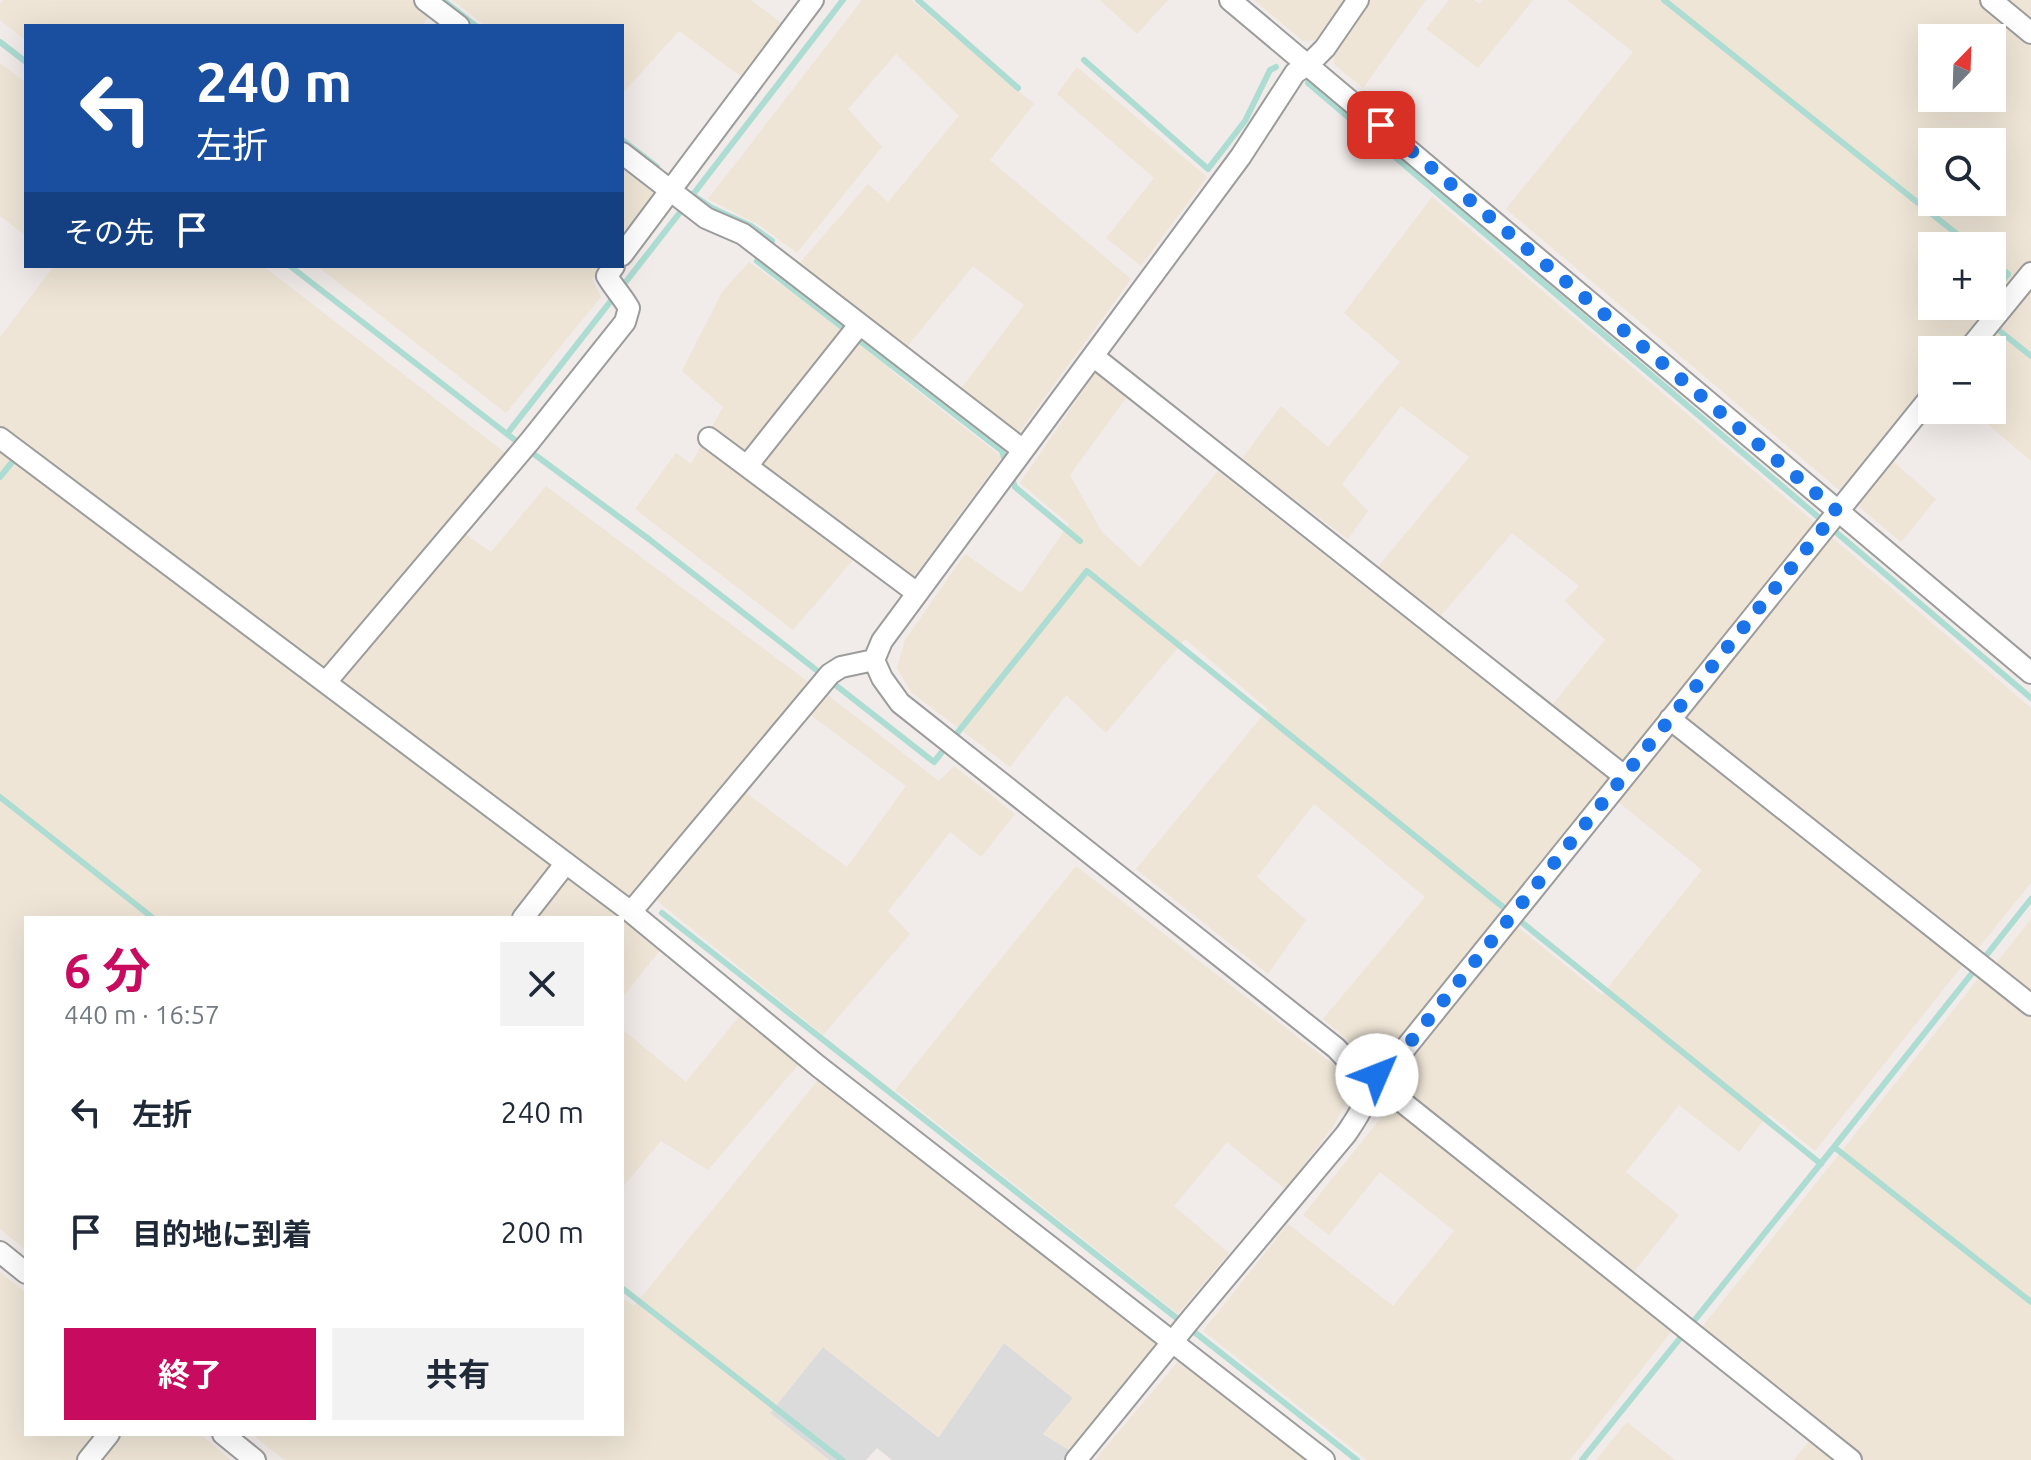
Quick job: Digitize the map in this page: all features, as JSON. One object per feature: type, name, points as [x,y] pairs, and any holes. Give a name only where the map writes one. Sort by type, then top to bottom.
[{"type":"street","points":[[425,0],[456,24]]},
{"type":"street","points":[[624,253],[681,199],[813,0]]},
{"type":"street","points":[[1230,0],[1309,64],[1831,519],[2031,673]]},
{"type":"street","points":[[1076,1460],[1346,1134],[1364,1103],[1363,1084],[1356,1069],[1336,1048],[900,703],[882,678],[874,660],[882,641],[1241,156],[1295,73],[1325,48],[1358,0]]},
{"type":"street","points":[[1991,0],[2031,33]]},
{"type":"street","points":[[624,155],[706,218],[743,234],[854,332],[1013,463]]},
{"type":"street","points":[[326,682],[525,447],[625,322],[629,308],[607,276],[613,268]]},
{"type":"street","points":[[1979,336],[2031,273]]},
{"type":"street","points":[[747,466],[854,332]]},
{"type":"street","points":[[1093,356],[1624,776]]},
{"type":"street","points":[[1363,1084],[1391,1066],[1918,412]]},
{"type":"street","points":[[0,438],[631,912],[818,1066],[1181,1330],[1324,1460]]},
{"type":"street","points":[[709,438],[917,593]]},
{"type":"street","points":[[631,912],[826,678],[841,667],[874,660]]},
{"type":"street","points":[[1670,719],[2031,1005]]},
{"type":"street","points":[[525,916],[566,863]]},
{"type":"street","points":[[1363,1084],[1396,1097],[1851,1460]]},
{"type":"street","points":[[0,1252],[24,1271]]},
{"type":"street","points":[[88,1460],[107,1436]]},
{"type":"street","points":[[225,1436],[255,1460]]},
{"type":"shaded area","points":[[3,0],[440,0],[423,24],[24,24],[24,39],[0,20]]},
{"type":"shaded area","points":[[452,0],[751,0],[787,27],[747,81],[679,31],[624,92],[624,24],[483,24]]},
{"type":"shaded area","points":[[862,0],[911,0],[1034,104],[990,160],[1131,279],[1018,434],[960,390],[1024,305],[973,266],[889,369],[1002,457],[911,581],[864,547],[793,630],[635,509],[676,453],[691,464],[723,407],[682,371],[722,292],[749,262],[781,285],[868,184],[888,202],[959,116],[896,54],[848,109],[882,147],[797,253],[759,225],[708,199]]},
{"type":"shaded area","points":[[1100,0],[1168,0],[1137,34]]},
{"type":"shaded area","points":[[1254,0],[1347,0],[1320,40],[1303,41]]},
{"type":"shaded area","points":[[1368,0],[1426,0],[1363,88],[1334,64],[1334,47]]},
{"type":"shaded area","points":[[1449,0],[1474,0],[1479,4],[1482,0],[1533,0],[1478,68],[1426,29]]},
{"type":"shaded area","points":[[1567,0],[2031,0],[2031,461],[1987,424],[2006,424],[2006,336],[1918,336],[1918,405],[1881,451],[1936,499],[1901,542],[1506,209],[1633,52]]},
{"type":"shaded area","points":[[0,63],[24,81],[24,234],[0,216]]},
{"type":"shaded area","points":[[1077,67],[1207,177],[1141,266],[1106,238],[1154,178],[1057,94]]},
{"type":"shaded area","points":[[624,165],[659,191],[624,237]]},
{"type":"shaded area","points":[[1432,197],[1815,523],[1627,764],[1552,705],[1605,640],[1565,601],[1579,586],[1512,533],[1438,619],[1377,568],[1469,457],[1401,406],[1342,484],[1368,511],[1348,539],[1241,460],[1281,406],[1328,447],[1400,362],[1344,313]]},
{"type":"shaded area","points":[[52,268],[266,268],[508,455],[323,671],[0,427],[0,337]]},
{"type":"shaded area","points":[[320,268],[600,268],[592,279],[601,297],[506,413]]},
{"type":"shaded area","points":[[1097,370],[1126,398],[1070,475],[1102,532],[1140,567],[1218,471],[1611,780],[1390,1056],[1369,1058],[1323,1019],[1425,897],[1314,804],[1257,877],[1306,920],[1268,974],[1136,869],[1268,709],[1185,639],[1106,733],[1066,695],[1010,767],[911,692],[897,668],[905,640],[965,554],[1021,593],[1069,524],[1020,483]]},
{"type":"shaded area","points":[[0,451],[618,916],[24,916],[24,1248],[0,1229]]},
{"type":"shaded area","points":[[546,486],[811,684],[731,782],[847,867],[906,786],[808,713],[825,693],[939,781],[954,766],[1015,814],[981,857],[950,832],[888,911],[910,934],[823,1035],[644,890],[631,903],[335,681],[462,532],[491,552]]},
{"type":"shaded area","points":[[1829,535],[2031,708],[2031,883],[1975,952],[1681,719]]},
{"type":"shaded area","points":[[1672,731],[1965,962],[1815,1151],[1769,1114],[1739,1152],[1679,1105],[1626,1172],[1679,1215],[1622,1287],[1674,1328],[1570,1460],[1367,1460],[1203,1331],[1288,1224],[1393,1306],[1454,1231],[1380,1172],[1329,1235],[1303,1215],[1389,1108],[1399,1070],[1515,925],[1602,995],[1702,870],[1616,800]]},
{"type":"shaded area","points":[[1076,866],[1343,1072],[1349,1096],[1333,1127],[1285,1189],[1227,1142],[1174,1206],[1229,1253],[1178,1314],[895,1090]]},
{"type":"shaded area","points":[[2031,919],[2031,996],[1994,966]]},
{"type":"shaded area","points":[[624,921],[661,949],[624,995]]},
{"type":"shaded area","points":[[1981,975],[2031,1014],[2031,1460],[1794,1460],[1820,1427],[1699,1331]]},
{"type":"shaded area","points":[[741,1014],[799,1064],[708,1170],[661,1141],[624,1186],[624,1031],[686,1082]]},
{"type":"shaded area","points":[[819,1079],[1162,1340],[1071,1451],[1043,1434],[1073,1398],[1004,1343],[939,1437],[823,1347],[770,1413],[829,1460],[284,1460],[254,1436],[624,1436],[624,1299],[634,1306]]},
{"type":"shaded area","points":[[0,1272],[24,1291],[24,1436],[202,1436],[231,1460],[0,1460]]},
{"type":"shaded area","points":[[1004,1343],[1073,1398],[1043,1434],[1071,1451],[1063,1460],[892,1460],[877,1448],[866,1460],[829,1460],[770,1413],[823,1347],[938,1437]]},
{"type":"shaded area","points":[[1180,1359],[1309,1460],[1095,1460]]},
{"type":"shaded area","points":[[1627,1422],[1675,1460],[1596,1460]]},
{"type":"waterway","points":[[443,0],[473,24]]},
{"type":"waterway","points":[[691,197],[843,0]]},
{"type":"waterway","points":[[918,0],[1018,88]]},
{"type":"waterway","points":[[1664,0],[1954,232]]},
{"type":"waterway","points":[[0,42],[24,60]]},
{"type":"waterway","points":[[1084,60],[1208,169],[1245,121],[1270,70],[1276,67]]},
{"type":"waterway","points":[[1308,83],[2031,698]]},
{"type":"waterway","points":[[624,142],[657,167]]},
{"type":"waterway","points":[[691,194],[712,208],[751,226],[772,241],[757,261],[1002,451],[1006,463]]},
{"type":"waterway","points":[[507,434],[685,206]]},
{"type":"waterway","points":[[293,268],[650,540],[934,762],[1087,571],[1821,1164]]},
{"type":"waterway","points":[[2006,272],[2006,276]]},
{"type":"waterway","points":[[1986,320],[2031,356]]},
{"type":"waterway","points":[[0,477],[13,461]]},
{"type":"waterway","points":[[1010,474],[1015,487],[1080,541]]},
{"type":"waterway","points":[[0,797],[150,916]]},
{"type":"waterway","points":[[1582,1460],[2031,899]]},
{"type":"waterway","points":[[662,913],[1357,1460]]},
{"type":"waterway","points":[[1834,1147],[2031,1302]]},
{"type":"waterway","points":[[624,1290],[842,1460]]},
{"type":"route","points":[[1377,1075],[1391,1066],[1837,511],[1381,125]]}]
